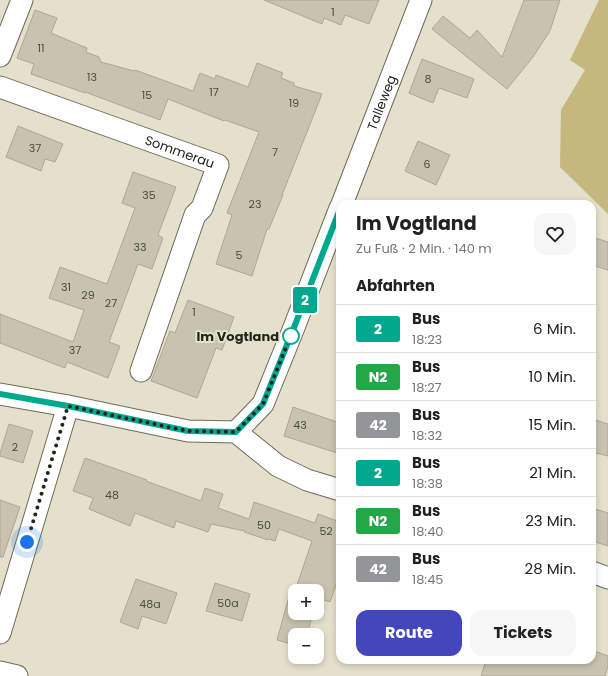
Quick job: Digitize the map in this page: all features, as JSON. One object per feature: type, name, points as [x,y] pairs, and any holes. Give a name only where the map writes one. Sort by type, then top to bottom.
[{"type":"street","points":[[0,56],[22,0]]},
{"type":"street","name":"Talleweg","points":[[344,200],[421,0]]},
{"type":"street","name":"Sommerau","points":[[0,87],[218,165],[202,208],[195,215],[141,371]]},
{"type":"street","points":[[236,432],[263,404],[336,218]]},
{"type":"street","points":[[0,394],[68,406],[188,431],[236,432],[278,466],[307,480],[336,489]]},
{"type":"street","points":[[0,633],[68,406]]},
{"type":"street","points":[[596,574],[608,578]]},
{"type":"street","points":[[0,672],[17,676]]},
{"type":"shaded area","points":[[599,0],[608,0],[608,214],[596,202],[596,200],[594,200],[560,167],[561,110],[585,70],[570,60]]},
{"type":"building","points":[[264,0],[379,0],[369,24],[345,15],[341,25],[324,18],[322,24]]},
{"type":"building","points":[[524,0],[560,0],[550,31],[533,57],[507,89],[432,29],[443,16],[470,38],[477,30],[502,57]]},
{"type":"building","points":[[35,10],[57,18],[51,33],[87,48],[86,52],[99,57],[101,62],[134,71],[135,70],[193,91],[200,73],[215,79],[216,75],[248,87],[257,63],[283,73],[281,78],[294,83],[294,86],[322,94],[283,195],[269,229],[267,229],[252,276],[216,264],[232,215],[227,213],[259,132],[225,120],[224,121],[168,99],[160,120],[31,74],[34,64],[17,58]]},
{"type":"building","points":[[422,59],[474,79],[467,98],[439,88],[433,103],[409,93]]},
{"type":"building","points":[[18,126],[63,144],[55,162],[45,159],[41,171],[6,157]]},
{"type":"building","points":[[418,141],[450,155],[436,185],[405,171]]},
{"type":"building","points":[[133,172],[176,187],[158,235],[163,238],[152,269],[138,264],[109,342],[120,346],[108,378],[67,362],[65,368],[0,343],[0,314],[73,342],[84,310],[49,298],[60,267],[107,284],[135,208],[122,203]]},
{"type":"building","points":[[596,238],[608,242],[608,270],[596,266]]},
{"type":"building","points":[[188,300],[234,317],[222,350],[216,348],[197,398],[151,381],[170,331],[175,333]]},
{"type":"building","points":[[293,407],[336,422],[336,453],[284,436]]},
{"type":"building","points":[[596,420],[608,424],[608,456],[596,453]]},
{"type":"building","points":[[9,424],[33,431],[23,463],[0,456]]},
{"type":"building","points":[[85,458],[201,501],[205,488],[223,494],[218,508],[249,519],[254,502],[315,523],[318,514],[336,521],[336,585],[330,602],[324,600],[324,584],[297,584],[312,541],[279,529],[275,541],[244,532],[245,531],[211,524],[208,532],[176,521],[174,528],[135,513],[130,526],[89,509],[93,498],[73,491]]},
{"type":"building","points":[[0,500],[20,507],[3,557],[0,557]]},
{"type":"building","points":[[596,509],[608,513],[608,546],[596,542]]},
{"type":"building","points":[[136,579],[177,593],[166,624],[142,616],[138,629],[120,622]]},
{"type":"building","points":[[215,583],[250,594],[242,621],[206,611]]},
{"type":"building","points":[[288,600],[288,620],[311,620],[309,628],[288,628],[288,643],[277,640]]},
{"type":"building","points":[[596,652],[608,656],[608,666],[605,676],[481,676],[485,664],[596,664]]},
{"type":"bus line","name":"2","points":[[0,394],[68,406],[188,431],[236,432],[263,404],[336,219]]},
{"type":"place","name":"Im Vogtland","points":[[291,336]]},
{"type":"route","points":[[27,542],[68,406],[188,431],[236,432],[263,404],[293,330],[291,336]]}]
